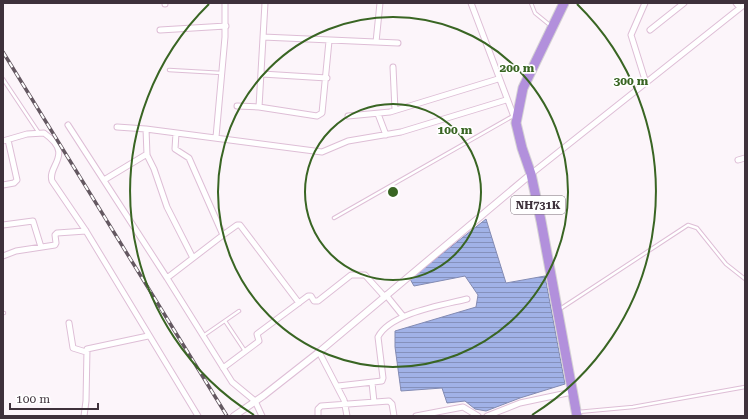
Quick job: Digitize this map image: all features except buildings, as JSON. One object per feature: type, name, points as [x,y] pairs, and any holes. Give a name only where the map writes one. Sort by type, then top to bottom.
[{"type":"highway","name":"NH731K","points":[[564,3],[523,88],[515,119],[522,148],[531,174],[558,311],[576,414]]},
{"type":"street","points":[[216,138],[226,26],[225,3]]},
{"type":"street","points":[[259,107],[265,3]]},
{"type":"street","points":[[376,42],[380,3]]},
{"type":"street","points":[[471,3],[490,50],[498,79],[515,119]]},
{"type":"street","points":[[645,3],[631,35],[646,83]]},
{"type":"street","points":[[650,30],[684,3]]},
{"type":"street","points":[[736,3],[740,8]]},
{"type":"street","points":[[234,416],[319,352],[385,295],[531,174],[745,4]]},
{"type":"street","points":[[160,30],[226,26]]},
{"type":"street","points":[[263,37],[398,43]]},
{"type":"street","points":[[237,106],[259,107],[317,116],[320,115],[322,112],[327,78],[329,41]]},
{"type":"street","points":[[393,67],[395,110]]},
{"type":"street","points":[[262,74],[327,78]]},
{"type":"street","points":[[348,116],[378,114],[395,110],[498,79]]},
{"type":"street","points":[[117,127],[146,129],[322,152],[348,141],[386,135],[506,100]]},
{"type":"street","points":[[378,114],[386,135]]},
{"type":"street","points":[[68,125],[223,368],[235,386],[255,401],[262,416]]},
{"type":"street","points":[[146,129],[147,154],[154,169],[167,207],[193,258]]},
{"type":"street","points":[[3,185],[14,183],[17,180],[6,140],[39,133],[47,135],[58,150],[59,158],[51,178],[86,231],[148,336],[198,416]]},
{"type":"street","points":[[176,133],[175,149],[189,158],[223,235]]},
{"type":"street","points":[[104,180],[147,154]]},
{"type":"street","points":[[738,160],[745,158]]},
{"type":"street","points":[[3,226],[33,221],[41,247]]},
{"type":"street","points":[[167,278],[223,235],[237,225],[240,225],[299,303]]},
{"type":"street","points":[[3,256],[56,244],[55,235],[57,233],[86,231]]},
{"type":"street","points":[[223,368],[259,340],[257,334],[309,295],[314,301],[318,301],[351,275],[365,275],[403,316]]},
{"type":"street","points":[[338,386],[378,383],[383,378],[379,335],[403,316],[467,299]]},
{"type":"street","points":[[69,323],[73,348],[86,352]]},
{"type":"street","points":[[84,416],[86,352],[88,348],[148,336]]},
{"type":"street","points":[[319,352],[346,404],[347,416]]},
{"type":"street","points":[[372,383],[374,402]]},
{"type":"street","points":[[487,416],[520,402],[572,392]]},
{"type":"street","points":[[318,416],[318,409],[321,406],[389,401],[392,404],[394,416]]},
{"type":"street","points":[[416,416],[463,407],[478,416]]},
{"type":"lane","points":[[531,3],[538,15],[553,27]]},
{"type":"lane","points":[[169,70],[222,73]]},
{"type":"lane","points":[[3,79],[39,133]]},
{"type":"lane","points":[[334,218],[515,119]]},
{"type":"lane","points":[[558,311],[688,225],[697,228],[726,264],[745,279]]},
{"type":"lane","points":[[203,336],[239,311]]},
{"type":"lane","points":[[225,321],[245,351]]},
{"type":"lane","points":[[576,414],[633,407],[745,387]]},
{"type":"water","points":[[486,219],[506,283],[545,276],[565,384],[520,398],[486,411],[475,409],[465,401],[447,403],[442,388],[401,391],[395,347],[395,331],[476,307],[478,295],[465,276],[414,286],[410,279]]},
{"type":"railway","points":[[3,52],[227,416]]}]
